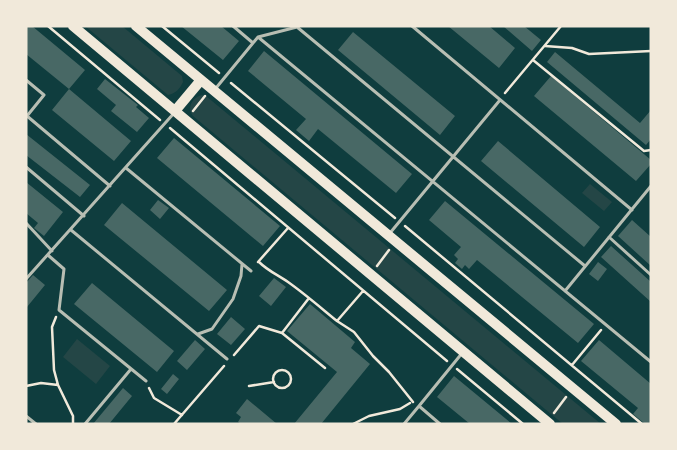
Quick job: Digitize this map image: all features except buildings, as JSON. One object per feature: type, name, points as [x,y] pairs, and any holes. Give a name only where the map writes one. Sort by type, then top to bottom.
[{"type":"main road","points":[[73,26],[548,422]]},
{"type":"main road","points":[[136,26],[616,424]]},
{"type":"main road","points":[[175,111],[200,80]]},
{"type":"lane","points":[[233,26],[253,43]]},
{"type":"lane","points":[[212,90],[258,37],[304,26]]},
{"type":"lane","points":[[412,26],[632,210]]},
{"type":"lane","points":[[297,28],[585,266]]},
{"type":"lane","points":[[258,37],[651,362]]},
{"type":"lane","points":[[27,82],[44,95],[27,116],[110,186]]},
{"type":"lane","points":[[392,238],[433,181],[500,100]]},
{"type":"lane","points":[[26,279],[49,256],[175,111]]},
{"type":"lane","points":[[26,167],[84,216]]},
{"type":"lane","points":[[126,168],[251,271]]},
{"type":"lane","points":[[565,291],[651,186]]},
{"type":"lane","points":[[26,223],[52,251]]},
{"type":"lane","points":[[72,230],[227,359]]},
{"type":"lane","points":[[609,237],[651,275]]},
{"type":"lane","points":[[49,256],[64,269],[59,310],[146,381]]},
{"type":"lane","points":[[198,334],[212,329],[233,300],[241,276],[242,264]]},
{"type":"lane","points":[[404,424],[464,352]]},
{"type":"lane","points":[[85,424],[131,368]]},
{"type":"lane","points":[[419,406],[440,424]]},
{"type":"lane","points":[[26,416],[36,424]]},
{"type":"path","points":[[48,26],[523,424]]},
{"type":"path","points":[[500,100],[561,26]]},
{"type":"path","points":[[545,46],[572,48],[589,54],[651,51]]},
{"type":"path","points":[[533,60],[644,151],[651,150]]},
{"type":"path","points":[[175,132],[212,90]]},
{"type":"path","points":[[251,271],[288,228]]},
{"type":"path","points":[[359,288],[392,238],[408,228]]},
{"type":"path","points":[[258,262],[269,272],[285,280],[354,332],[412,401],[419,406]]},
{"type":"path","points":[[337,321],[363,291]]},
{"type":"path","points":[[309,298],[282,332],[325,368]]},
{"type":"path","points":[[59,310],[52,327],[54,370],[58,385],[72,416],[73,424]]},
{"type":"path","points":[[572,365],[606,325]]},
{"type":"path","points":[[285,370],[290,376],[289,383],[283,388],[274,382],[273,378],[277,371],[285,370]]},
{"type":"path","points":[[146,381],[154,398],[182,415]]},
{"type":"path","points":[[249,386],[274,382]]},
{"type":"path","points":[[26,386],[41,383],[58,385]]},
{"type":"path","points":[[548,422],[573,388]]},
{"type":"path","points":[[353,424],[369,416],[400,409],[412,401]]},
{"type":"path","points":[[174,424],[190,405]]},
{"type":"shaded area","points":[[85,26],[122,26],[182,76],[183,82],[180,87],[168,95]]},
{"type":"shaded area","points":[[202,95],[206,96],[601,424],[563,424],[193,116],[190,106],[196,98]]},
{"type":"shaded area","points":[[590,184],[612,202],[604,211],[582,193]]},
{"type":"shaded area","points":[[77,339],[110,366],[96,384],[63,357]]}]
